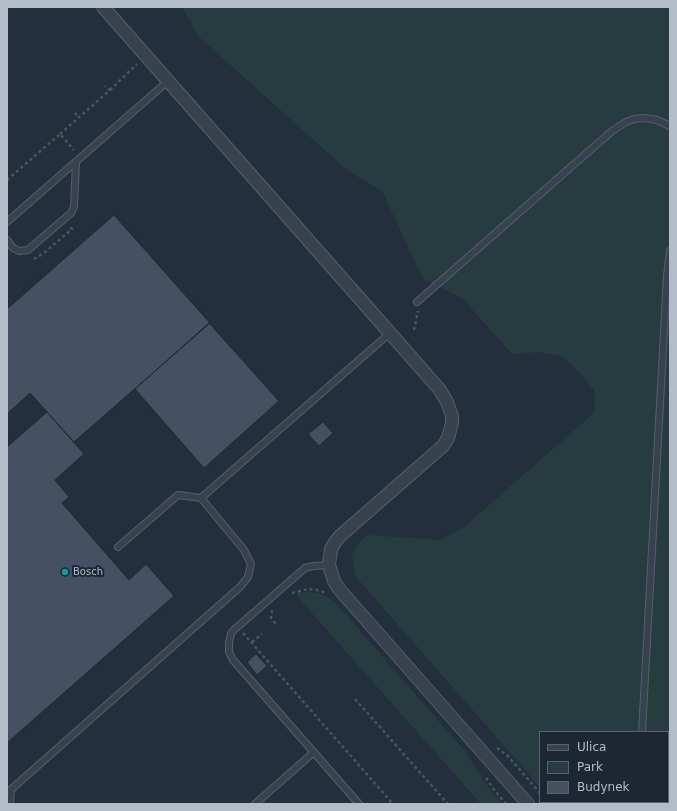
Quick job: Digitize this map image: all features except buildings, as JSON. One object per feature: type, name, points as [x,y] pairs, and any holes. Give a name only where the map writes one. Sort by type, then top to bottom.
[{"type":"street","points":[[103,7],[444,396],[452,416],[451,431],[443,446],[340,536],[331,548],[329,565],[334,581],[339,589],[528,804]]},
{"type":"lane","points":[[7,222],[168,81]]},
{"type":"lane","points":[[417,302],[616,128],[634,119],[645,118],[657,120],[670,126]]},
{"type":"lane","points":[[7,240],[13,248],[19,251],[28,250],[71,213],[74,207],[76,162]]},
{"type":"lane","points":[[642,731],[667,276],[670,251]]},
{"type":"lane","points":[[201,498],[390,333]]},
{"type":"lane","points":[[10,804],[9,792],[230,596],[248,577],[251,564],[244,550],[201,498],[178,495],[118,547]]},
{"type":"lane","points":[[329,565],[305,568],[238,626],[231,633],[229,652],[233,660],[359,804]]},
{"type":"lane","points":[[255,804],[314,752]]},
{"type":"path","points":[[7,180],[79,118],[140,62],[137,59],[143,53]]},
{"type":"path","points":[[106,86],[110,90]]},
{"type":"path","points":[[75,113],[79,118]]},
{"type":"path","points":[[60,134],[74,150]]},
{"type":"path","points":[[45,140],[49,144]]},
{"type":"path","points":[[15,166],[19,170]]},
{"type":"path","points":[[414,330],[419,309],[417,302]]},
{"type":"path","points":[[287,596],[310,588],[329,595]]},
{"type":"path","points":[[272,609],[271,618],[275,623],[272,625]]},
{"type":"path","points":[[238,626],[393,804]]},
{"type":"path","points":[[251,642],[262,634]]},
{"type":"path","points":[[356,699],[448,804]]},
{"type":"path","points":[[495,746],[508,756],[539,792]]},
{"type":"path","points":[[482,772],[495,792],[506,804]]},
{"type":"green space","points":[[182,7],[670,7],[670,804],[555,804],[554,803],[669,803],[669,731],[539,731],[539,786],[356,577],[352,556],[360,542],[367,535],[441,540],[465,526],[594,413],[595,392],[581,374],[564,357],[540,352],[512,354],[462,298],[423,279],[382,191],[348,171],[198,36]]},
{"type":"green space","points":[[298,593],[319,593],[335,602],[464,750],[487,785],[502,804],[481,804],[298,597]]},
{"type":"place","name":"Bosch","points":[[65,572]]}]
